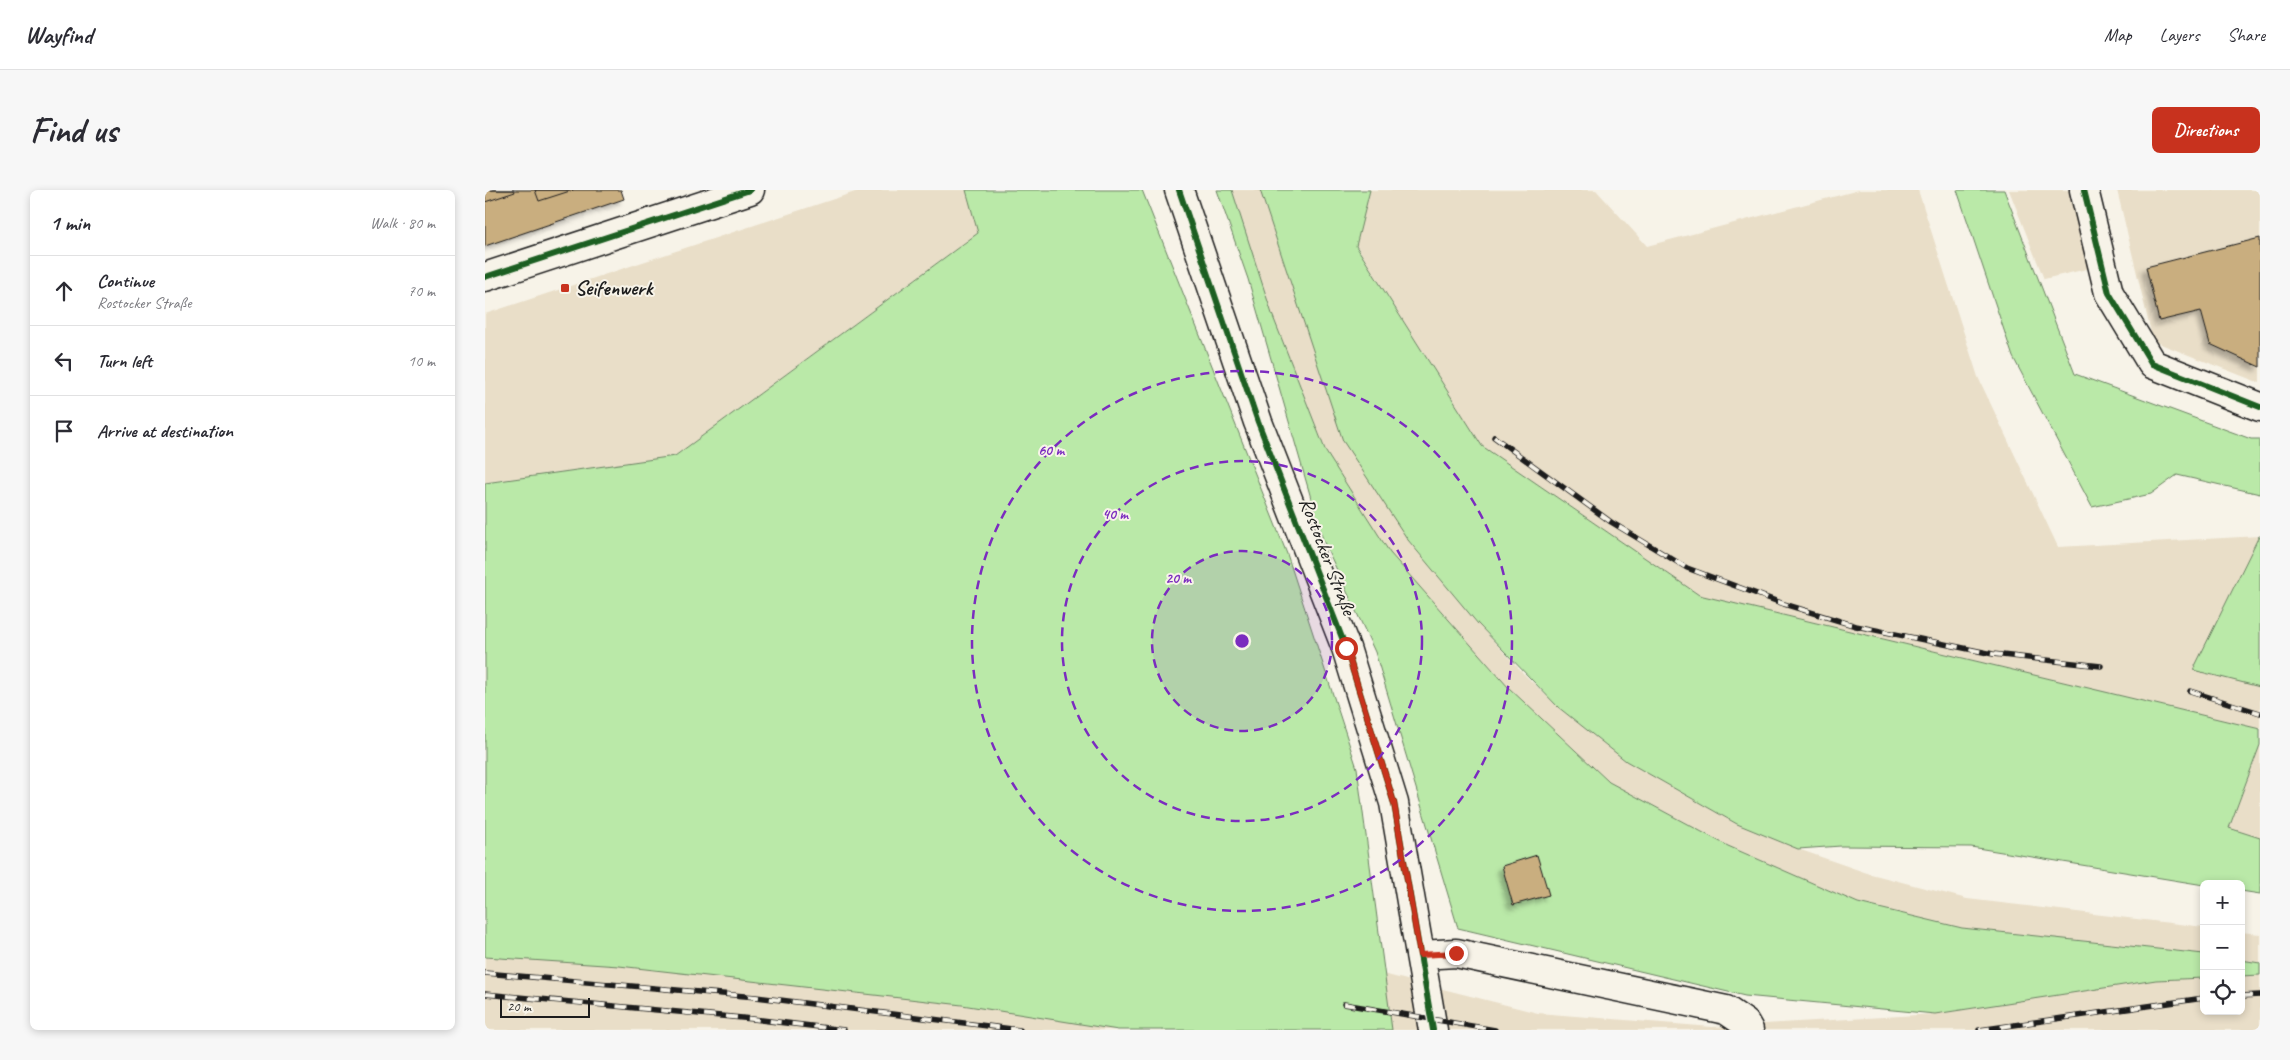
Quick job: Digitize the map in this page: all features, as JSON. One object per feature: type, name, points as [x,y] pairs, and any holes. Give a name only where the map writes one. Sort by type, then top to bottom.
[{"type":"street","points":[[485,277],[750,190]]},
{"type":"street","name":"Rostocker Straße","points":[[1179,190],[1258,422],[1346,648],[1394,803],[1433,1030]]},
{"type":"street","points":[[2084,190],[2109,294],[2152,364],[2260,407]]},
{"type":"street","points":[[1420,955],[1456,953],[1726,1010],[1745,1023],[1749,1030]]},
{"type":"shaded area","points":[[861,190],[966,190],[979,232],[675,456],[485,483],[485,314]]},
{"type":"shaded area","points":[[1232,190],[1260,190],[1300,310],[1408,540],[1478,624],[1523,673],[1558,707],[1626,761],[1737,824],[1798,849],[1867,873],[1967,899],[2200,927],[2200,954],[1962,928],[1858,903],[1728,846],[1609,782],[1508,687],[1390,553],[1326,452],[1272,314]]},
{"type":"shaded area","points":[[1370,190],[1596,190],[1647,246],[1859,190],[1918,190],[1978,377],[2058,547],[2260,536],[2260,729],[1699,595],[1482,446],[1356,245]]},
{"type":"shaded area","points":[[2009,190],[2069,190],[2091,268],[2044,279]]},
{"type":"shaded area","points":[[2117,190],[2260,190],[2260,383],[2153,341]]},
{"type":"shaded area","points":[[2260,745],[2260,838],[2229,828]]},
{"type":"shaded area","points":[[485,834],[1383,974],[1538,1013],[1712,1027],[1935,1014],[2156,980],[2200,978],[2200,1015],[2245,1015],[2245,976],[2260,975],[2260,1030],[485,1030]]},
{"type":"shaded area","points":[[2245,932],[2260,934],[2260,963],[2245,961]]},
{"type":"green space","points":[[966,190],[1142,190],[1287,554],[1357,768],[1392,1030],[1118,1030],[962,1005],[619,966],[485,957],[485,483],[675,456],[978,233]]},
{"type":"green space","points":[[1217,190],[1232,190],[1272,314],[1326,452],[1390,553],[1508,687],[1609,782],[1728,846],[1858,903],[1962,928],[2200,954],[2200,978],[2156,980],[1935,1014],[1745,996],[1458,928],[1375,652],[1323,540],[1248,279]]},
{"type":"green space","points":[[1260,190],[1370,190],[1356,246],[1482,446],[1699,595],[2260,729],[2260,745],[2229,828],[2260,838],[2260,894],[2245,892],[2245,880],[2200,880],[2200,884],[1971,847],[1841,846],[1798,849],[1737,824],[1626,761],[1558,707],[1478,624],[1408,540],[1343,441]]},
{"type":"green space","points":[[1957,190],[2004,190],[2075,374],[2251,439],[2260,439],[2260,494],[2177,475],[2151,494],[2092,507],[2013,357]]},
{"type":"green space","points":[[2260,536],[2260,687],[2193,670]]},
{"type":"green space","points":[[2245,961],[2260,963],[2260,975],[2245,976]]},
{"type":"building","points":[[485,190],[514,190],[515,192],[485,202]]},
{"type":"building","points":[[485,190],[621,190],[624,199],[485,246]]},
{"type":"building","points":[[535,190],[573,190],[539,201]]},
{"type":"building","points":[[2260,238],[2260,367],[2210,344],[2201,311],[2159,321],[2146,267]]},
{"type":"building","points":[[1537,855],[1549,895],[1513,905],[1502,866]]},
{"type":"railway","points":[[1494,437],[1611,522],[1687,568],[1784,604],[1856,626],[1993,654],[2101,666]]},
{"type":"railway","points":[[2190,691],[2260,713]]},
{"type":"railway","points":[[485,973],[756,997],[1020,1030]]},
{"type":"railway","points":[[485,994],[753,1019],[844,1030]]},
{"type":"railway","points":[[2245,996],[2260,995]]},
{"type":"railway","points":[[1979,1030],[2200,999]]},
{"type":"railway","points":[[1344,1004],[1495,1030]]},
{"type":"cycle path","points":[[485,277],[750,190]]},
{"type":"cycle path","points":[[1179,190],[1258,422],[1346,648],[1394,803],[1433,1030]]},
{"type":"cycle path","points":[[2084,190],[2109,293],[2152,364],[2260,407]]},
{"type":"place","name":"Seifenwerk","points":[[565,288]]},
{"type":"route","points":[[1346,648],[1394,803],[1420,955],[1456,953]]}]
